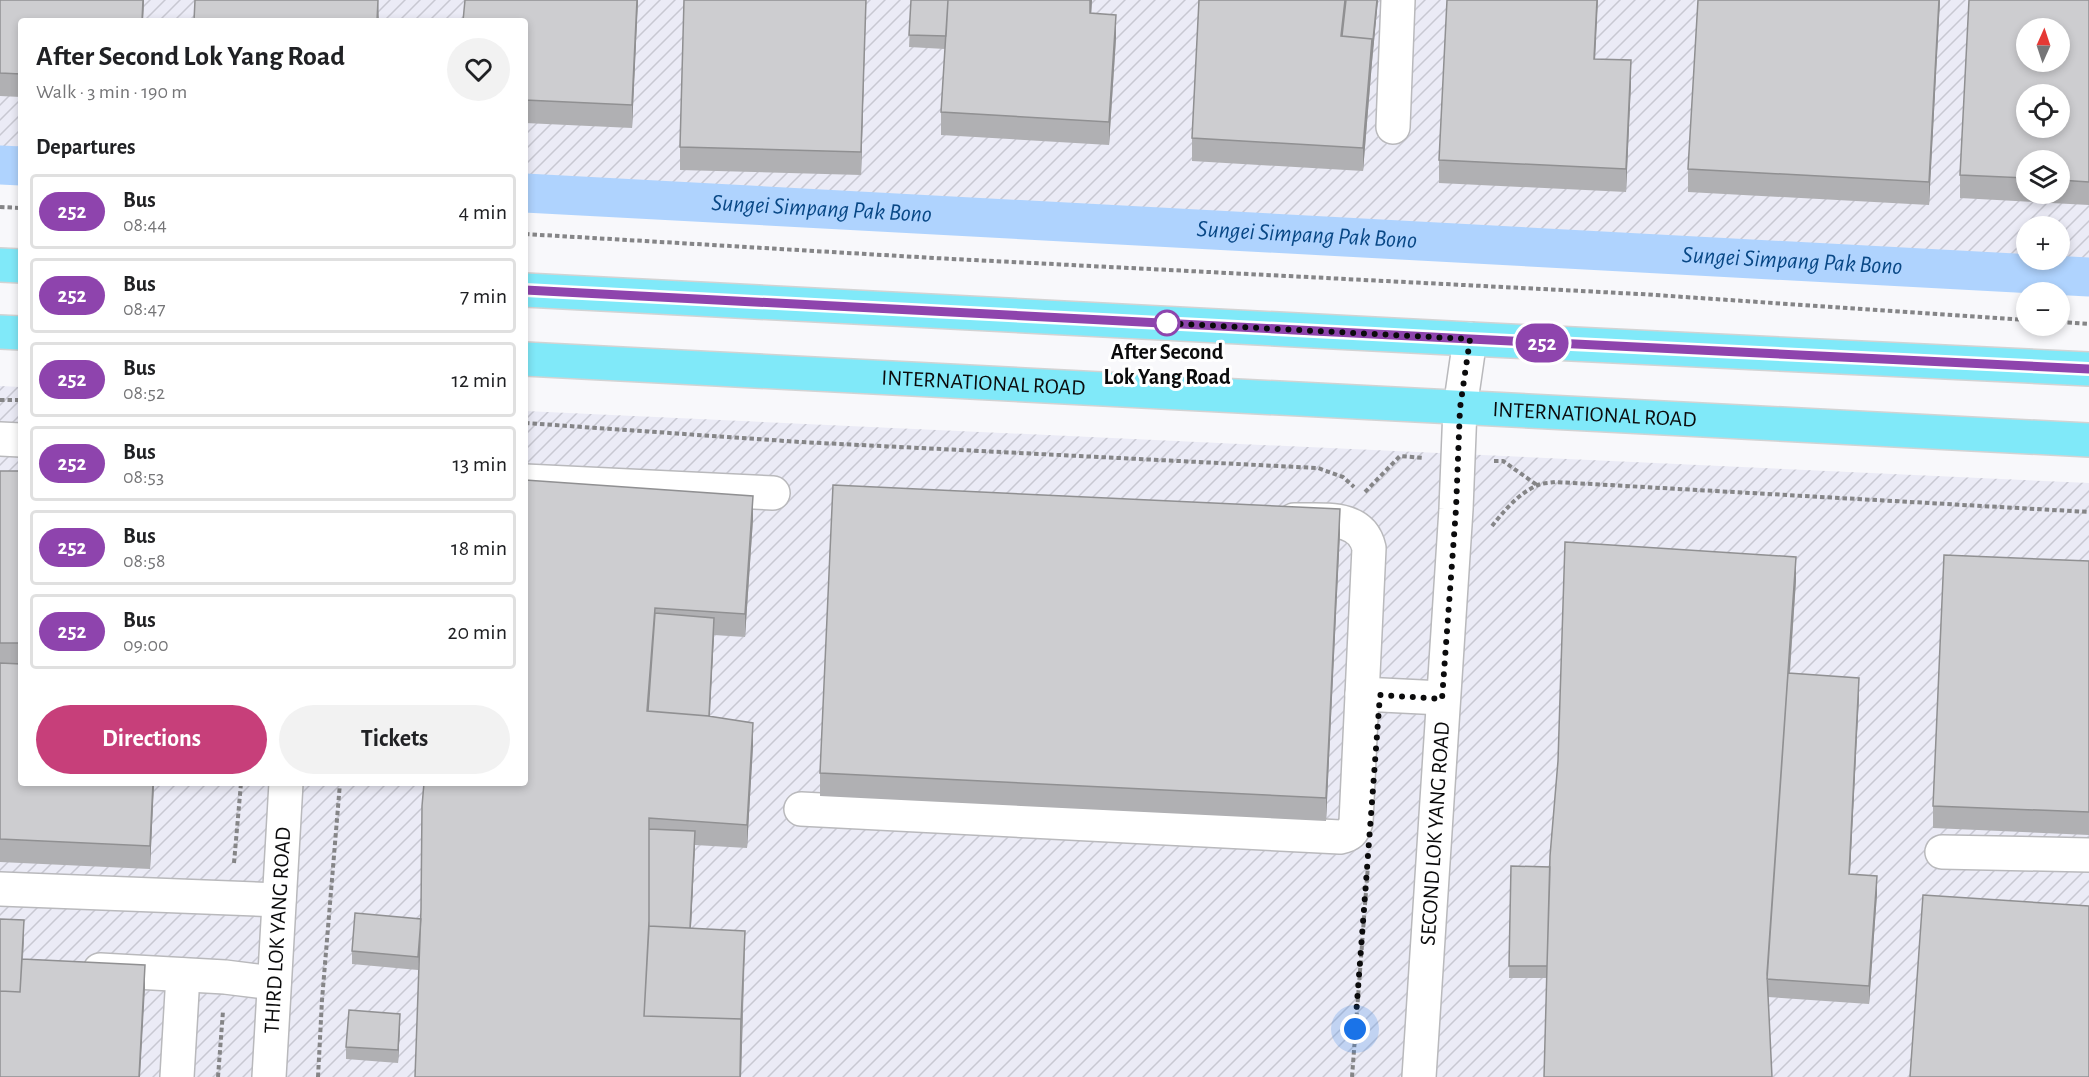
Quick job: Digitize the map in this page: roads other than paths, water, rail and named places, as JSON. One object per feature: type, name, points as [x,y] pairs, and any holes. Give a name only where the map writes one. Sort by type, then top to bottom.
[{"type":"main road","points":[[0,265],[18,266]]},
{"type":"main road","points":[[528,290],[2089,369]]},
{"type":"main road","points":[[0,332],[18,333]]},
{"type":"main road","name":"INTERNATIONAL ROAD","points":[[528,359],[2089,440]]},
{"type":"street","points":[[1393,127],[1398,0]]},
{"type":"street","name":"SECOND LOK YANG ROAD","points":[[1419,1077],[1456,509],[1460,408],[1470,339]]},
{"type":"street","points":[[0,439],[18,440]]},
{"type":"street","points":[[528,480],[773,493]]},
{"type":"street","points":[[801,809],[1340,837],[1349,835],[1354,830],[1356,822],[1369,548],[1367,537],[1361,530],[1345,523],[1262,518]]},
{"type":"street","points":[[1362,694],[1442,699]]},
{"type":"street","name":"THIRD LOK YANG ROAD","points":[[269,1077],[286,786]]},
{"type":"street","points":[[1942,852],[2089,855]]},
{"type":"street","points":[[0,889],[279,900]]},
{"type":"street","points":[[76,968],[225,977],[274,983]]},
{"type":"street","points":[[177,1077],[183,975]]},
{"type":"waterway","name":"Sungei Simpang Pak Bono","points":[[0,165],[18,166]]},
{"type":"waterway","name":"Sungei Simpang Pak Bono","points":[[528,193],[2089,277]]},
{"type":"place","name":"After Second Lok Yang Road","points":[[1167,323]]}]
